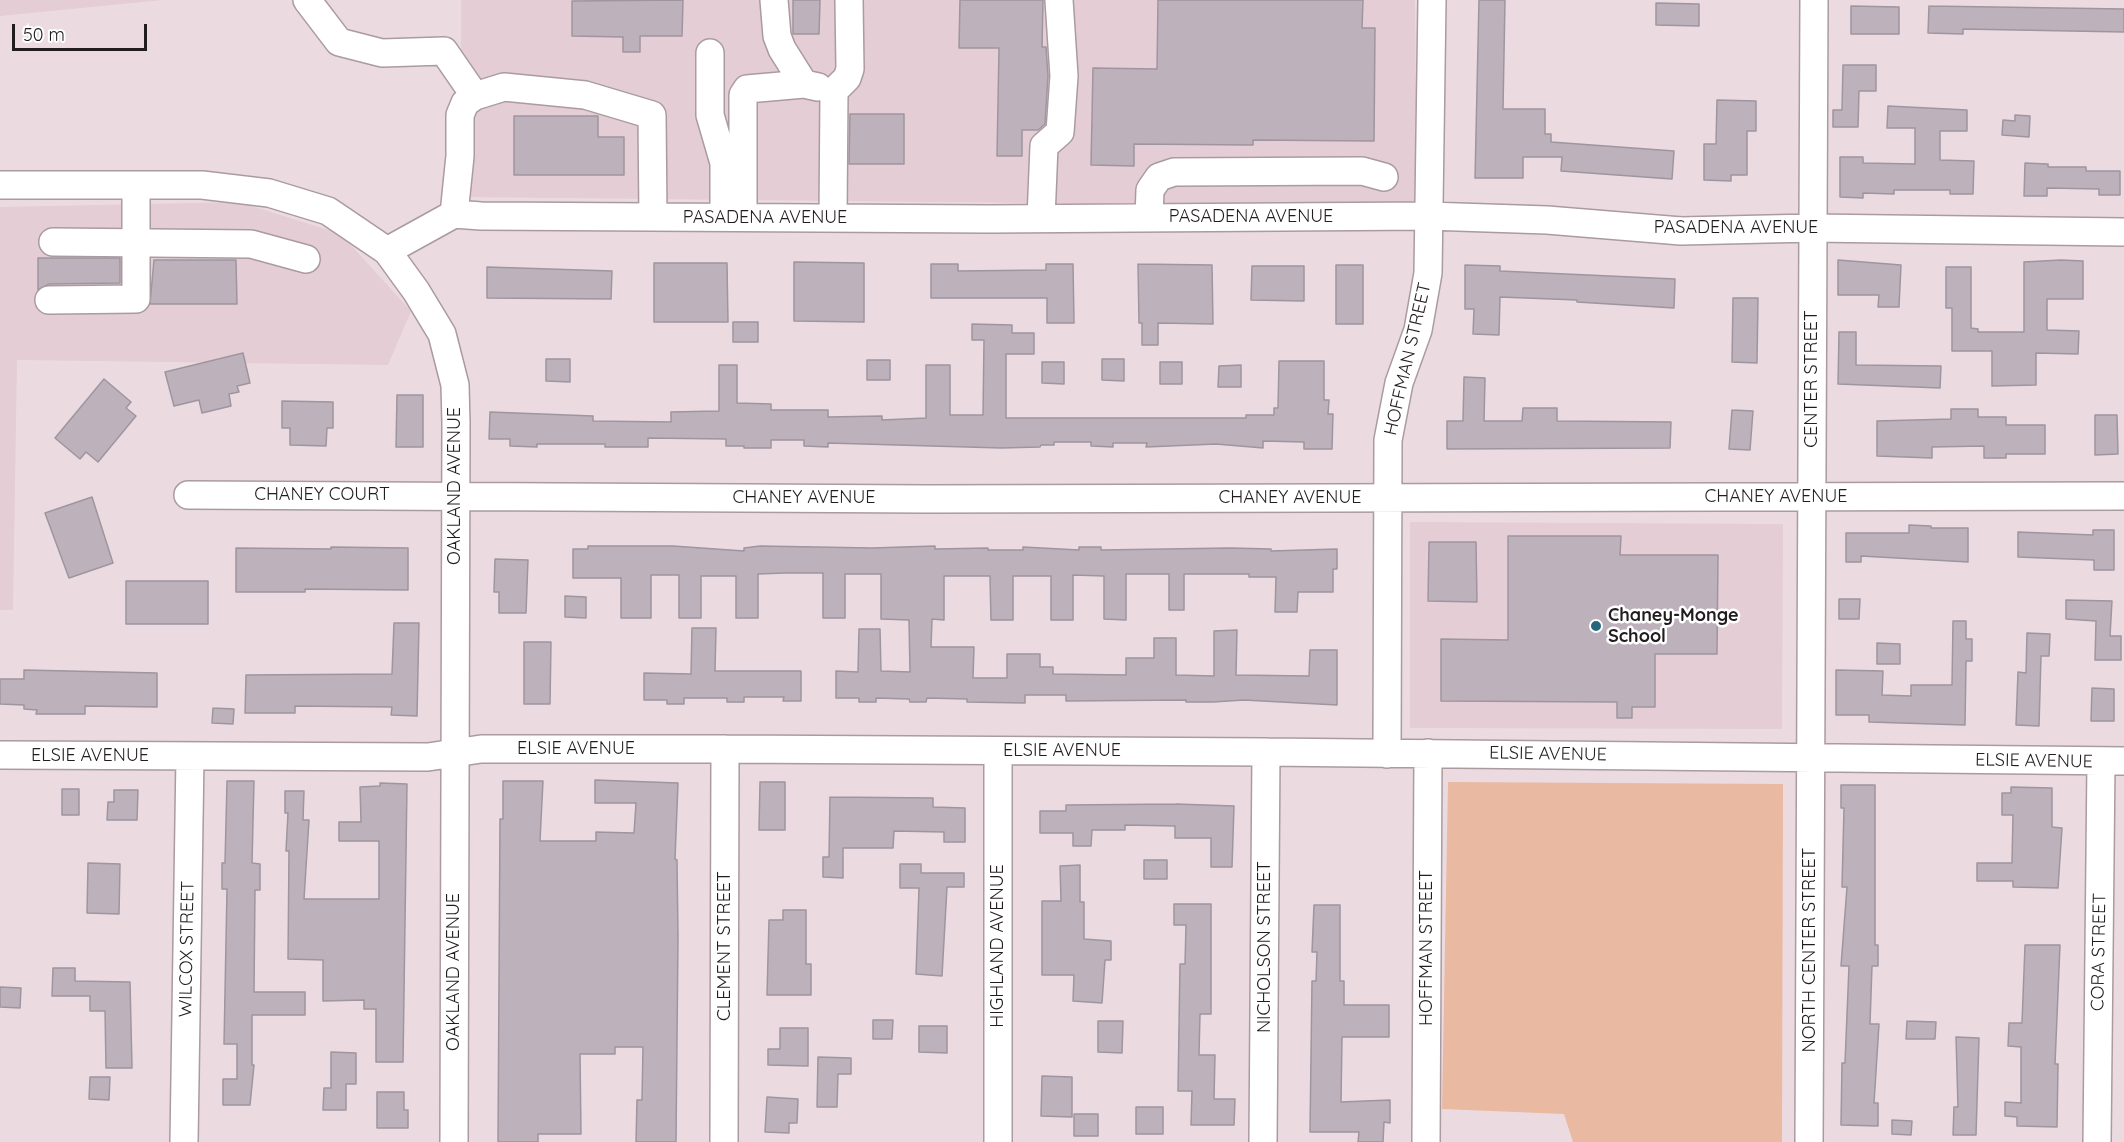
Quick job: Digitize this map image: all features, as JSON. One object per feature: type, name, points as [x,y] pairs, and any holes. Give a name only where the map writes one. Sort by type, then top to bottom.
[{"type":"street","points":[[307,0],[339,42],[382,53],[444,51],[475,96]]},
{"type":"street","points":[[774,0],[777,36],[782,49],[804,84]]},
{"type":"street","points":[[833,218],[834,91],[847,78],[850,69],[849,0]]},
{"type":"street","points":[[1041,218],[1044,146],[1060,132],[1064,76],[1059,0]]},
{"type":"street","name":"HOFFMAN STREET","points":[[1387,754],[1388,440],[1392,411],[1424,304],[1428,273],[1431,0]]},
{"type":"street","name":"CENTER STREET","points":[[1812,757],[1811,228],[1814,0]]},
{"type":"street","points":[[710,53],[710,115],[724,164],[734,217]]},
{"type":"street","points":[[734,217],[743,95],[747,89],[804,84],[834,91]]},
{"type":"street","points":[[454,214],[460,156],[460,115],[465,103],[475,96],[504,87],[585,95],[652,114],[653,217]]},
{"type":"street","points":[[1149,218],[1150,190],[1160,177],[1174,172],[1362,171],[1384,177]]},
{"type":"street","points":[[1256,217],[1258,172]]},
{"type":"street","name":"OAKLAND AVENUE","points":[[0,185],[202,185],[269,193],[328,211],[387,251],[416,291],[442,334],[454,385],[454,1142]]},
{"type":"street","points":[[49,300],[136,299],[136,185]]},
{"type":"street","name":"PASADENA AVENUE","points":[[387,251],[454,214],[833,218],[1428,216],[1546,220],[1681,231],[1811,228],[2124,232]]},
{"type":"street","points":[[53,242],[251,244],[306,258]]},
{"type":"street","name":"CHANEY COURT","points":[[188,495],[455,496]]},
{"type":"street","name":"CHANEY AVENUE","points":[[455,496],[927,499],[2124,496]]},
{"type":"street","name":"ELSIE AVENUE","points":[[0,755],[428,757],[454,751],[725,749],[1428,753],[2113,762]]},
{"type":"street","name":"CLEMENT STREET","points":[[724,1142],[725,749]]},
{"type":"street","name":"HIGHLAND AVENUE","points":[[998,751],[998,1142]]},
{"type":"street","name":"NICHOLSON STREET","points":[[1263,1142],[1266,752]]},
{"type":"street","name":"HOFFMAN STREET","points":[[1426,1142],[1428,753]]},
{"type":"street","name":"WILCOX STREET","points":[[184,1142],[190,756]]},
{"type":"street","name":"NORTH CENTER STREET","points":[[1809,1142],[1812,757]]},
{"type":"street","name":"CORA STREET","points":[[2097,1142],[2113,762]]},
{"type":"shaded area","points":[[0,0],[163,0],[0,16]]},
{"type":"shaded area","points":[[461,0],[1415,0],[1417,207],[461,197]]},
{"type":"shaded area","points":[[239,202],[341,234],[411,311],[388,365],[17,360],[13,610],[0,610],[0,207]]},
{"type":"shaded area","name":"Chaney-Monge School","points":[[1410,522],[1783,524],[1782,729],[1410,728]]},
{"type":"shaded area","points":[[1448,782],[1783,784],[1782,1142],[1573,1142],[1564,1114],[1442,1109]]},
{"type":"building","points":[[683,0],[682,36],[640,36],[640,52],[623,52],[623,37],[572,36],[572,1]]},
{"type":"building","points":[[793,0],[820,0],[819,34],[793,34]]},
{"type":"building","points":[[960,0],[1043,0],[1042,47],[1046,47],[1048,76],[1045,124],[1038,130],[1022,130],[1022,156],[997,156],[999,48],[959,48]]},
{"type":"building","points":[[1158,0],[1363,0],[1362,28],[1375,28],[1374,141],[1253,140],[1253,145],[1134,144],[1134,166],[1091,165],[1093,68],[1157,69]]},
{"type":"building","points":[[1479,0],[1505,0],[1503,109],[1545,109],[1545,134],[1551,134],[1551,142],[1674,151],[1672,179],[1561,171],[1562,157],[1523,157],[1523,178],[1475,178]]},
{"type":"building","points":[[1656,3],[1699,4],[1699,26],[1656,25]]},
{"type":"building","points":[[1851,6],[1899,7],[1899,34],[1851,34]]},
{"type":"building","points":[[1929,6],[2124,9],[2124,32],[1963,29],[1963,34],[1928,33]]},
{"type":"building","points":[[1843,65],[1876,65],[1876,91],[1859,91],[1858,127],[1833,127],[1833,110],[1842,110]]},
{"type":"building","points":[[1717,100],[1756,101],[1756,131],[1747,131],[1747,175],[1731,175],[1731,181],[1704,180],[1704,144],[1716,144]]},
{"type":"building","points":[[1888,106],[1967,110],[1967,131],[1940,131],[1940,160],[1974,161],[1973,194],[1950,194],[1950,190],[1894,190],[1894,194],[1863,193],[1863,198],[1840,197],[1840,157],[1863,157],[1863,163],[1915,164],[1915,128],[1887,128]]},
{"type":"building","points":[[850,114],[904,114],[904,164],[849,164]]},
{"type":"building","points":[[2015,115],[2030,116],[2029,137],[2002,135],[2003,120],[2015,121]]},
{"type":"building","points":[[514,116],[598,116],[598,137],[624,137],[624,175],[514,175]]},
{"type":"building","points":[[2025,163],[2048,164],[2048,167],[2086,167],[2086,171],[2120,171],[2120,195],[2099,195],[2099,189],[2047,188],[2047,196],[2024,196]]},
{"type":"building","points":[[38,258],[120,258],[120,283],[49,284],[38,290]]},
{"type":"building","points":[[154,260],[236,260],[237,304],[150,304]]},
{"type":"building","points":[[1838,260],[1901,265],[1899,307],[1878,307],[1879,295],[1838,295]]},
{"type":"building","points":[[2083,261],[2083,299],[2047,299],[2047,330],[2079,331],[2078,354],[2036,353],[2036,385],[1992,386],[1992,351],[1952,351],[1952,308],[1946,308],[1946,267],[1971,267],[1971,328],[1978,329],[1978,332],[2024,332],[2024,262]]},
{"type":"building","points":[[794,262],[864,263],[864,322],[794,321]]},
{"type":"building","points":[[654,263],[727,263],[728,322],[654,322]]},
{"type":"building","points":[[931,264],[958,264],[958,271],[1046,270],[1046,264],[1073,264],[1074,323],[1047,323],[1047,298],[931,298]]},
{"type":"building","points":[[1138,264],[1212,265],[1213,324],[1158,323],[1158,345],[1142,345],[1142,323],[1139,323]]},
{"type":"building","points":[[1336,265],[1363,265],[1363,324],[1336,324]]},
{"type":"building","points":[[1465,265],[1500,266],[1500,271],[1675,279],[1674,308],[1577,302],[1577,300],[1500,297],[1499,335],[1473,334],[1474,309],[1465,309]]},
{"type":"building","points":[[1252,266],[1304,266],[1304,301],[1251,300]]},
{"type":"building","points":[[487,267],[612,271],[611,299],[487,298]]},
{"type":"building","points":[[1733,298],[1758,298],[1757,363],[1732,362]]},
{"type":"building","points":[[733,322],[758,322],[758,342],[733,342]]},
{"type":"building","points":[[972,324],[1012,325],[1012,333],[1034,333],[1034,354],[1006,354],[1006,418],[1246,418],[1246,415],[1274,415],[1274,408],[1278,408],[1279,361],[1324,361],[1324,400],[1329,400],[1328,414],[1333,414],[1332,449],[1304,449],[1304,442],[1263,441],[1263,448],[1216,444],[1146,447],[1147,443],[1113,443],[1113,447],[1091,446],[1091,442],[1054,442],[1054,445],[1041,445],[1040,447],[1001,448],[828,443],[828,447],[804,446],[804,440],[771,440],[771,448],[744,448],[744,446],[726,446],[726,439],[648,438],[648,447],[605,447],[605,444],[537,444],[537,447],[510,446],[510,439],[489,439],[490,412],[593,416],[593,421],[671,422],[671,412],[719,411],[719,365],[737,365],[737,403],[771,404],[771,410],[828,410],[828,417],[882,416],[882,420],[926,418],[926,365],[950,365],[950,415],[983,415],[984,340],[972,340]]},
{"type":"building","points":[[1839,332],[1856,332],[1856,365],[1941,366],[1940,388],[1838,384]]},
{"type":"building","points":[[243,353],[250,383],[237,386],[239,392],[229,394],[231,406],[202,413],[199,400],[174,406],[165,372]]},
{"type":"building","points":[[546,359],[570,359],[570,382],[546,381]]},
{"type":"building","points":[[1102,359],[1124,359],[1124,381],[1102,380]]},
{"type":"building","points":[[867,360],[890,360],[890,380],[867,380]]},
{"type":"building","points":[[1042,362],[1064,362],[1064,384],[1042,383]]},
{"type":"building","points":[[1160,362],[1182,362],[1182,384],[1160,384]]},
{"type":"building","points":[[1241,365],[1241,387],[1218,387],[1219,366]]},
{"type":"building","points":[[1464,377],[1485,378],[1484,421],[1522,421],[1523,408],[1557,408],[1557,421],[1671,422],[1670,448],[1447,449],[1447,421],[1463,421]]},
{"type":"building","points":[[104,379],[131,402],[126,408],[136,416],[98,462],[86,452],[80,459],[55,438]]},
{"type":"building","points":[[397,395],[423,395],[423,447],[396,447]]},
{"type":"building","points":[[282,401],[333,402],[333,428],[327,428],[326,446],[290,445],[290,428],[282,428]]},
{"type":"building","points":[[1951,409],[1978,409],[1978,417],[2006,417],[2006,425],[2045,425],[2045,454],[2006,454],[2006,458],[1984,458],[1984,446],[1932,447],[1932,458],[1877,456],[1877,421],[1951,419]]},
{"type":"building","points":[[1732,410],[1753,411],[1750,450],[1729,449]]},
{"type":"building","points":[[2095,415],[2117,415],[2118,454],[2095,455]]},
{"type":"building","points":[[92,497],[113,563],[69,578],[45,513]]},
{"type":"building","points":[[1909,525],[1931,526],[1931,528],[1968,528],[1968,562],[1861,556],[1861,562],[1846,562],[1846,533],[1909,533]]},
{"type":"building","points":[[2093,530],[2114,530],[2114,570],[2094,570],[2094,560],[2018,557],[2018,532],[2093,535]]},
{"type":"building","name":"Chaney-Monge School","points":[[1508,536],[1621,536],[1620,555],[1718,555],[1717,654],[1655,654],[1655,707],[1632,707],[1632,718],[1617,718],[1617,702],[1441,701],[1441,639],[1508,640]]},
{"type":"building","points":[[1429,542],[1476,542],[1477,602],[1428,601]]},
{"type":"building","points":[[588,546],[673,546],[744,551],[744,548],[760,546],[872,548],[935,546],[935,549],[988,548],[988,550],[1023,550],[1023,547],[1079,550],[1079,547],[1101,547],[1101,550],[1337,549],[1337,569],[1333,569],[1333,592],[1298,592],[1297,612],[1275,612],[1276,577],[1249,577],[1249,574],[1184,574],[1184,610],[1169,610],[1169,574],[1126,574],[1126,620],[1104,619],[1104,576],[1073,575],[1073,620],[1051,620],[1051,576],[1013,576],[1013,620],[991,620],[990,576],[944,576],[944,620],[932,619],[931,647],[974,647],[973,678],[1007,678],[1007,654],[1040,654],[1040,667],[1053,667],[1053,674],[1126,675],[1126,658],[1154,658],[1154,638],[1176,638],[1176,675],[1214,676],[1214,631],[1237,630],[1236,675],[1309,676],[1310,650],[1337,650],[1337,705],[1244,700],[1213,702],[1186,702],[1186,700],[1066,701],[1066,695],[1025,695],[1025,703],[967,702],[967,699],[927,698],[926,702],[876,698],[876,702],[859,702],[859,698],[836,698],[836,671],[858,672],[859,629],[880,629],[881,671],[910,672],[909,620],[881,619],[881,574],[845,574],[845,618],[823,618],[823,573],[758,574],[758,618],[736,618],[736,576],[701,576],[701,618],[679,618],[679,575],[651,575],[651,618],[621,618],[621,578],[573,578],[573,549],[588,549]]},
{"type":"building","points":[[331,547],[408,548],[408,590],[305,589],[305,592],[236,592],[236,548],[331,549]]},
{"type":"building","points":[[495,559],[528,560],[526,613],[499,613],[499,592],[494,592]]},
{"type":"building","points":[[126,581],[208,581],[208,624],[126,624]]},
{"type":"building","points":[[565,596],[586,597],[586,618],[565,617]]},
{"type":"building","points":[[1839,599],[1860,599],[1859,619],[1839,619]]},
{"type":"building","points":[[2066,600],[2112,601],[2110,636],[2121,636],[2121,660],[2095,660],[2096,621],[2066,619]]},
{"type":"building","points":[[1953,621],[1966,621],[1966,639],[1972,639],[1972,661],[1966,661],[1965,725],[1869,722],[1869,715],[1836,715],[1836,670],[1883,671],[1882,695],[1911,696],[1911,685],[1952,685]]},
{"type":"building","points":[[394,623],[419,623],[417,716],[391,715],[392,707],[295,706],[295,713],[245,713],[246,675],[392,674]]},
{"type":"building","points":[[692,628],[716,628],[715,671],[801,671],[801,701],[783,701],[784,697],[744,697],[744,702],[727,702],[727,698],[684,698],[684,704],[667,704],[667,700],[644,700],[644,673],[691,674]]},
{"type":"building","points":[[2027,633],[2050,634],[2049,656],[2041,656],[2039,726],[2016,725],[2018,672],[2026,673]]},
{"type":"building","points":[[524,642],[551,642],[550,704],[524,704]]},
{"type":"building","points":[[1877,643],[1900,644],[1900,664],[1877,664]]},
{"type":"building","points":[[24,670],[157,673],[157,707],[85,706],[85,714],[36,714],[37,710],[24,709],[24,705],[0,704],[0,679],[24,679]]},
{"type":"building","points":[[2092,688],[2114,689],[2114,721],[2091,721]]},
{"type":"building","points":[[213,708],[234,709],[233,724],[212,723]]},
{"type":"building","points":[[595,780],[678,783],[675,859],[677,860],[678,938],[676,1142],[636,1142],[637,1100],[642,1100],[643,1047],[615,1047],[615,1054],[580,1054],[581,1134],[538,1134],[538,1142],[498,1142],[500,819],[503,819],[503,781],[543,781],[540,841],[596,841],[596,832],[634,833],[636,803],[595,803]]},
{"type":"building","points":[[227,781],[254,781],[252,863],[260,864],[260,890],[255,890],[254,992],[305,992],[305,1015],[252,1015],[252,1065],[254,1065],[250,1105],[223,1105],[223,1079],[237,1079],[237,1044],[224,1044],[227,889],[222,889],[222,863],[225,863]]},
{"type":"building","points":[[760,782],[785,782],[785,830],[759,830]]},
{"type":"building","points":[[380,783],[407,784],[403,1062],[376,1062],[376,1009],[364,1009],[364,1000],[323,1001],[323,960],[288,959],[289,851],[286,851],[288,813],[285,813],[285,791],[304,791],[303,820],[309,820],[304,899],[379,899],[379,841],[339,841],[339,822],[361,822],[360,787],[380,786]]},
{"type":"building","points":[[1841,785],[1875,785],[1875,945],[1878,945],[1878,966],[1872,966],[1870,1024],[1879,1024],[1874,1103],[1878,1103],[1878,1126],[1841,1125],[1842,1063],[1845,1063],[1849,966],[1841,966],[1847,887],[1842,887],[1844,808],[1841,808]]},
{"type":"building","points":[[2011,787],[2052,788],[2052,827],[2062,828],[2058,888],[2013,887],[2013,881],[1977,881],[1977,863],[2012,863],[2013,815],[2002,815],[2002,793],[2011,793]]},
{"type":"building","points":[[62,789],[79,789],[79,815],[62,815]]},
{"type":"building","points":[[114,790],[138,790],[137,820],[107,820],[108,802],[114,802]]},
{"type":"building","points":[[830,797],[933,798],[933,807],[965,808],[965,842],[944,842],[944,832],[894,831],[893,848],[843,848],[843,878],[823,877],[823,857],[829,857]]},
{"type":"building","points":[[1066,805],[1234,806],[1232,867],[1211,867],[1211,838],[1175,838],[1175,826],[1125,825],[1125,830],[1092,830],[1091,846],[1073,846],[1073,833],[1040,833],[1040,811],[1066,811]]},
{"type":"building","points":[[1144,860],[1167,860],[1167,879],[1144,879]]},
{"type":"building","points":[[88,863],[120,864],[119,914],[87,913]]},
{"type":"building","points":[[900,864],[921,864],[921,873],[964,873],[964,887],[947,887],[942,976],[916,974],[919,888],[900,888]]},
{"type":"building","points":[[1080,865],[1080,902],[1084,902],[1084,939],[1111,941],[1111,960],[1105,960],[1102,1003],[1073,1001],[1074,975],[1042,975],[1042,901],[1061,901],[1060,866]]},
{"type":"building","points":[[1174,904],[1211,904],[1211,1014],[1200,1014],[1199,1055],[1215,1055],[1214,1099],[1235,1099],[1234,1125],[1191,1125],[1192,1091],[1178,1091],[1180,964],[1185,964],[1186,925],[1174,925]]},
{"type":"building","points":[[1314,905],[1340,905],[1340,981],[1344,981],[1344,1005],[1389,1005],[1389,1037],[1342,1037],[1341,1102],[1390,1100],[1390,1123],[1384,1122],[1383,1142],[1358,1142],[1359,1132],[1310,1132],[1312,981],[1316,981],[1317,952],[1312,952]]},
{"type":"building","points":[[783,910],[806,910],[806,964],[811,964],[811,995],[767,995],[769,920],[783,920]]},
{"type":"building","points":[[2025,945],[2060,945],[2055,1064],[2058,1064],[2057,1127],[2017,1126],[2017,1117],[2005,1116],[2005,1102],[2021,1103],[2021,1047],[2008,1046],[2009,1023],[2022,1023]]},
{"type":"building","points":[[53,968],[75,968],[75,981],[130,982],[132,1068],[106,1068],[105,1011],[90,1011],[90,996],[52,996]]},
{"type":"building","points":[[0,987],[21,988],[20,1008],[0,1007]]},
{"type":"building","points":[[873,1020],[893,1020],[892,1039],[873,1039]]},
{"type":"building","points":[[1098,1021],[1123,1021],[1122,1053],[1098,1052]]},
{"type":"building","points":[[1907,1021],[1936,1022],[1935,1039],[1906,1039]]},
{"type":"building","points":[[919,1026],[947,1026],[947,1053],[919,1052]]},
{"type":"building","points":[[780,1028],[808,1028],[808,1066],[768,1065],[768,1049],[780,1049]]},
{"type":"building","points":[[1956,1037],[1979,1038],[1976,1135],[1953,1135],[1954,1107],[1958,1107]]},
{"type":"building","points":[[331,1052],[356,1053],[356,1084],[346,1084],[346,1110],[323,1110],[324,1088],[331,1088]]},
{"type":"building","points":[[818,1057],[851,1058],[851,1074],[838,1074],[837,1107],[817,1107]]},
{"type":"building","points":[[1042,1076],[1072,1077],[1072,1117],[1041,1116]]},
{"type":"building","points":[[90,1077],[110,1077],[109,1100],[89,1099]]},
{"type":"building","points":[[377,1092],[404,1092],[404,1110],[408,1110],[408,1128],[377,1128]]},
{"type":"building","points":[[767,1097],[798,1099],[797,1123],[789,1123],[789,1133],[765,1132]]},
{"type":"building","points":[[1136,1107],[1163,1107],[1163,1134],[1136,1134]]},
{"type":"building","points":[[1074,1114],[1098,1114],[1098,1136],[1074,1136]]},
{"type":"building","points":[[1892,1120],[1912,1121],[1911,1135],[1892,1134]]},
{"type":"place","name":"Chaney-Monge School","points":[[1596,626]]}]
